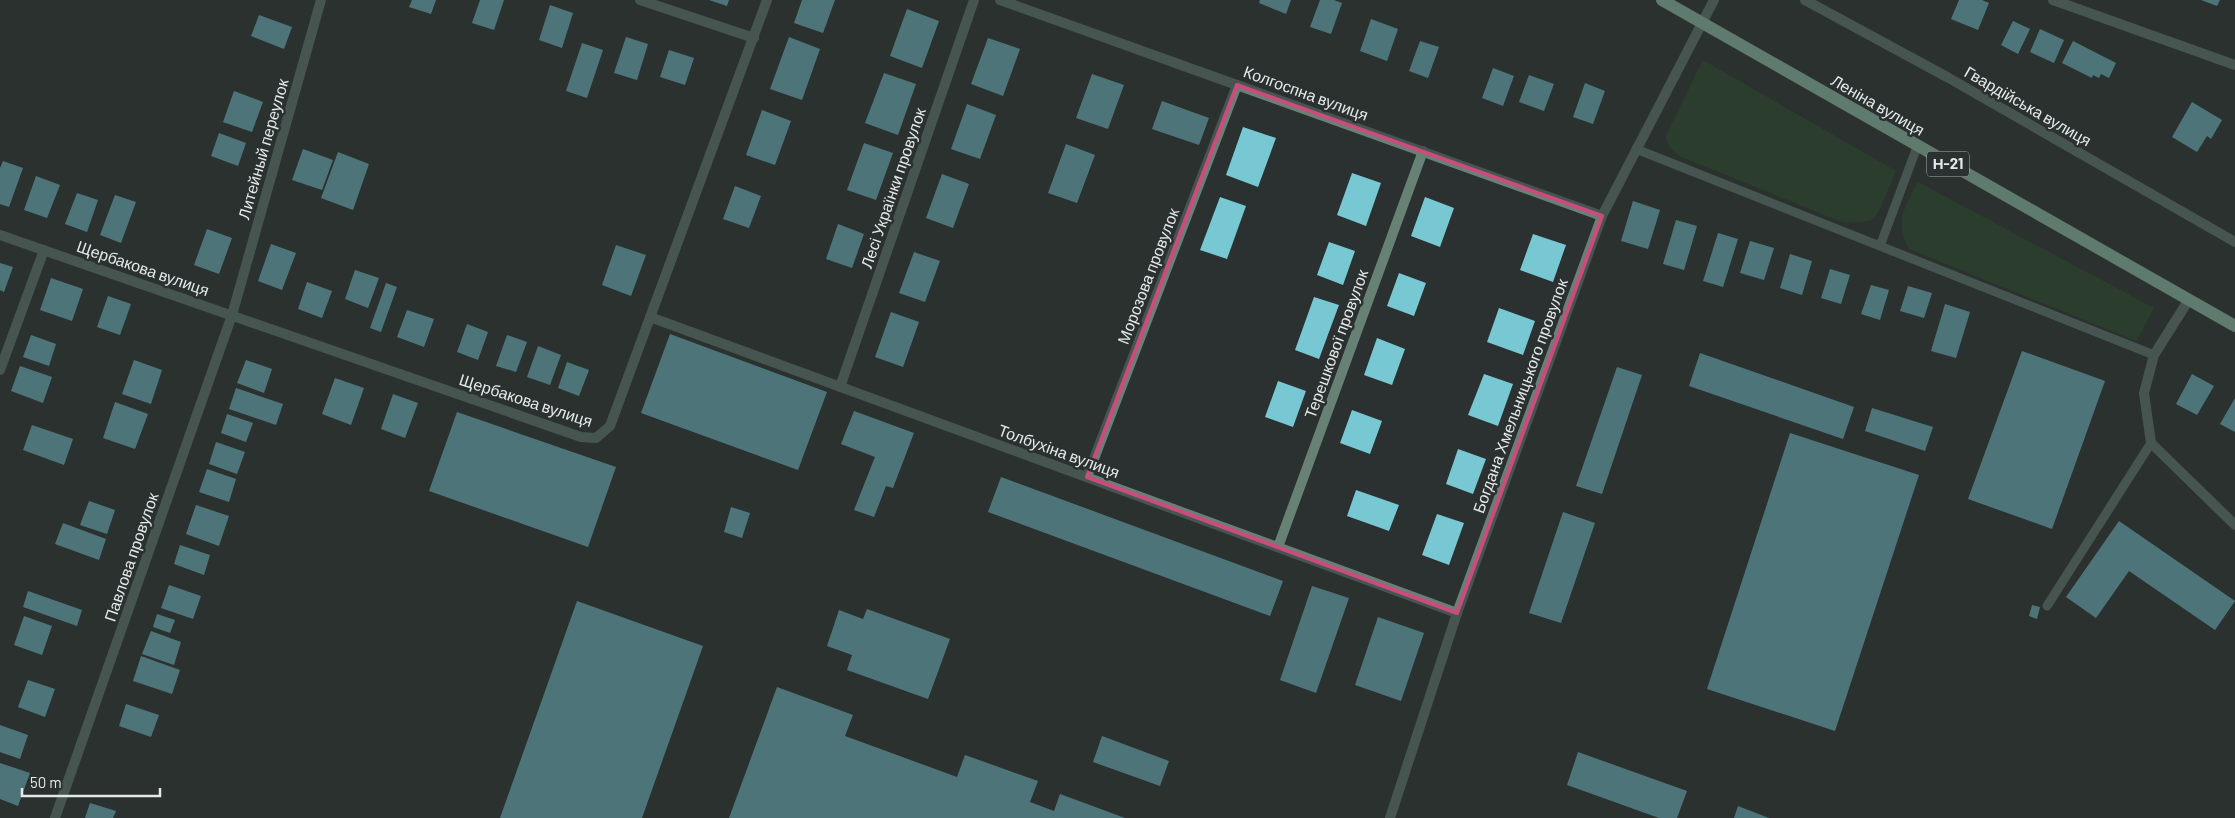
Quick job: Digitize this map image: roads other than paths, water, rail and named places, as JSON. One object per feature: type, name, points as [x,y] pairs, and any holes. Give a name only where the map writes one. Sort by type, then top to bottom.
[{"type":"main road","name":"Леніна вулиця","points":[[1662,0],[1917,147],[2235,326]]},
{"type":"street","name":"Литейный переулок","points":[[233,310],[320,0]]},
{"type":"street","points":[[640,0],[754,38]]},
{"type":"street","name":"Щербакова вулиця","points":[[0,235],[233,310],[581,437],[596,438],[610,426],[768,0]]},
{"type":"street","name":"Лесі Українки провулок","points":[[840,387],[974,0]]},
{"type":"street","name":"Колгоспна вулиця","points":[[1000,0],[1602,216]]},
{"type":"street","name":"Богдана Хмельницького провулок","points":[[1390,818],[1457,613],[1602,216],[1714,0]]},
{"type":"street","name":"Гвардійська вулиця","points":[[1805,0],[1947,77],[2235,242]]},
{"type":"street","points":[[2052,0],[2235,65]]},
{"type":"street","name":"Морозова провулок","points":[[1087,478],[1237,85]]},
{"type":"street","name":"Терешкової провулок","points":[[1278,548],[1423,151]]},
{"type":"street","points":[[0,370],[44,250]]},
{"type":"street","points":[[2188,301],[2154,355],[2144,393],[2151,443],[2235,525]]},
{"type":"street","name":"Павлова провулок","points":[[54,818],[233,310]]},
{"type":"street","name":"Толбухіна вулиця","points":[[650,317],[1457,613]]},
{"type":"lane","points":[[1880,246],[1917,147]]},
{"type":"lane","points":[[1636,149],[2154,355]]},
{"type":"lane","points":[[2047,606],[2151,443]]}]
